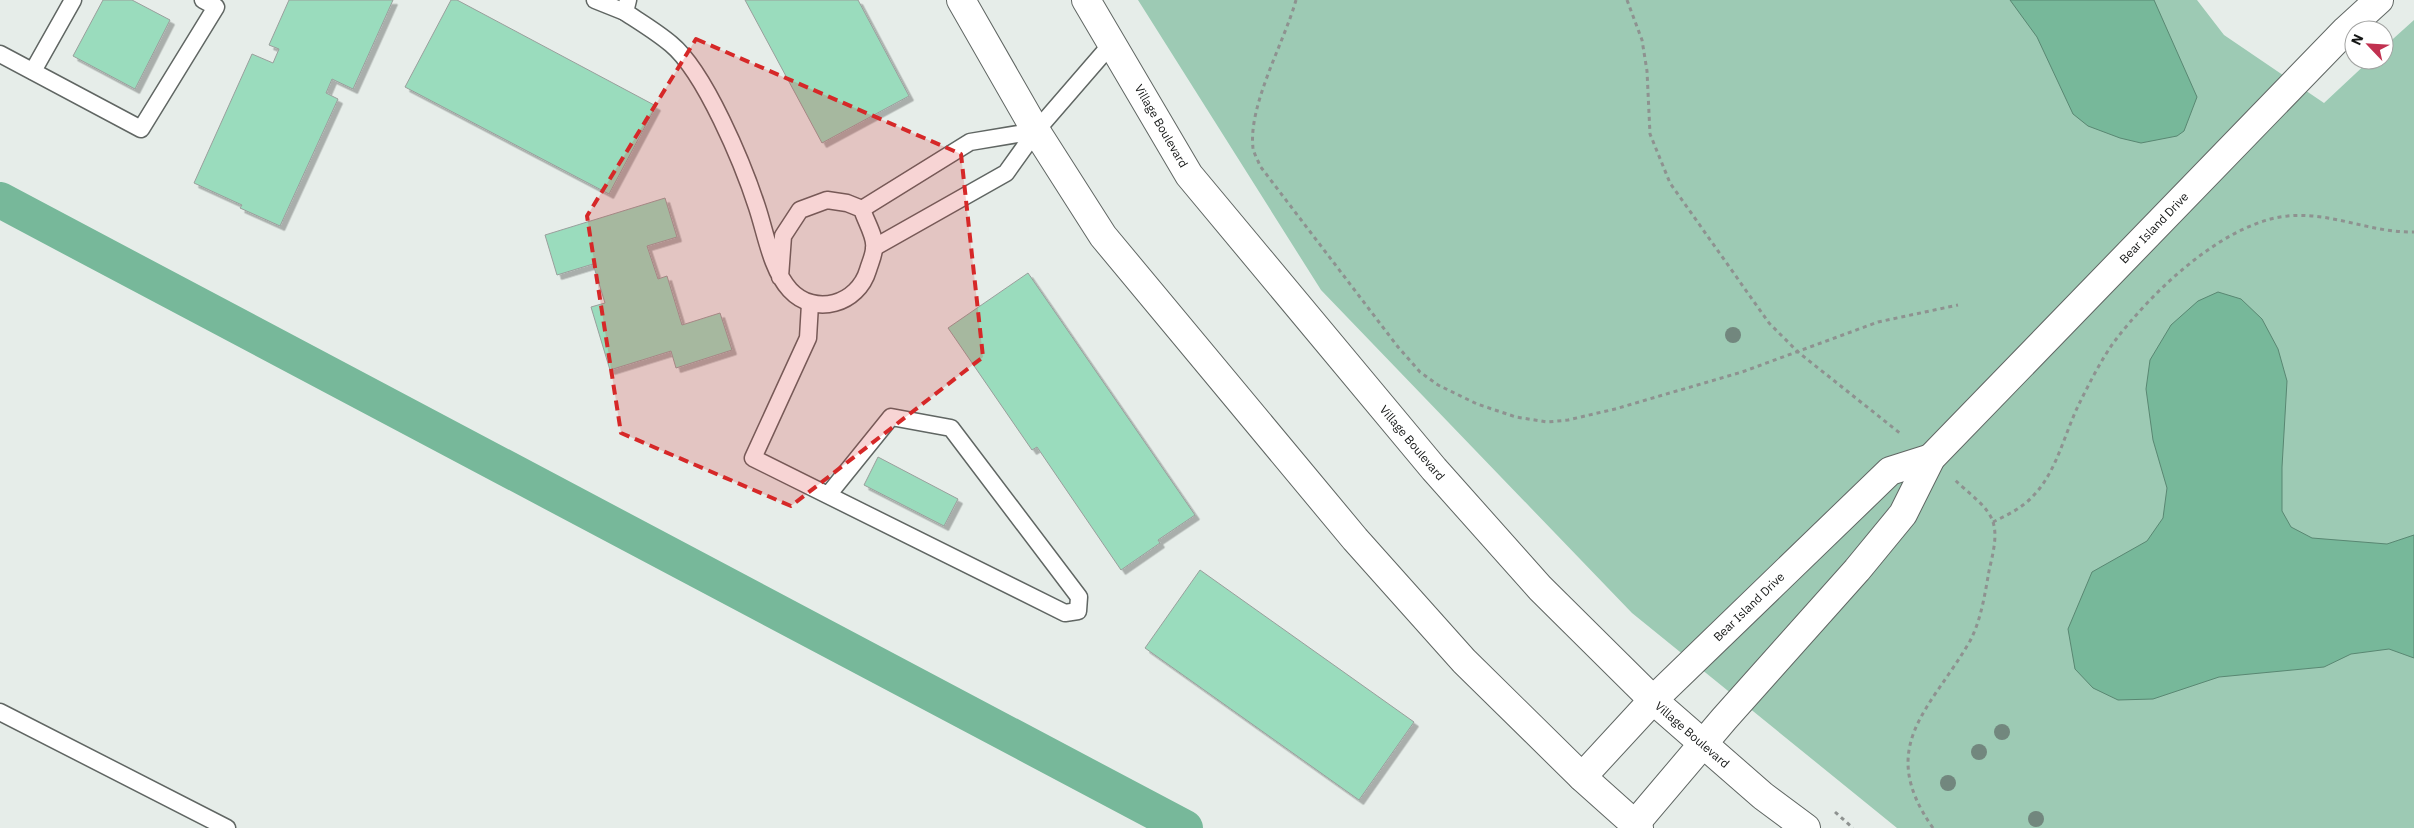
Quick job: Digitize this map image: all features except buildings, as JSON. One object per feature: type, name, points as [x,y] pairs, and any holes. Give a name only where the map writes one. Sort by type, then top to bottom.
[{"type":"street","points":[[961,0],[1036,131],[1103,236],[1355,539],[1464,661],[1582,778],[1637,826]]},
{"type":"street","name":"Village Boulevard","points":[[1086,0],[1113,42],[1189,175],[1434,470],[1540,588],[1653,700],[1763,796],[1806,828]]},
{"type":"street","name":"Bear Island Drive","points":[[1637,826],[1703,744],[1858,570],[1903,514],[1931,458],[2346,30],[2379,0]]},
{"type":"street","name":"Bear Island Drive","points":[[1582,778],[1653,700],[1890,471],[1931,458]]},
{"type":"lane","points":[[33,71],[73,0]]},
{"type":"lane","points":[[0,54],[141,129],[216,7],[203,0]]},
{"type":"lane","points":[[595,0],[626,6],[672,45],[694,70],[712,100],[753,196],[780,277],[792,292],[810,304],[833,305],[853,294],[867,274],[875,247],[862,209],[847,203],[827,200],[800,210],[783,236],[780,277]]},
{"type":"lane","points":[[875,247],[1006,172],[1036,131],[1113,42]]},
{"type":"lane","points":[[862,209],[970,142],[1036,131]]},
{"type":"lane","points":[[810,304],[808,338],[753,458],[1065,613],[1078,611],[1079,597],[951,428],[891,417],[828,495]]},
{"type":"lane","points":[[0,712],[227,828]]},
{"type":"path","points":[[1296,0],[1257,108],[1253,129],[1254,149],[1260,166],[1398,346],[1420,372],[1438,386],[1477,404],[1516,417],[1547,422],[1568,420],[1616,409],[1742,372],[1878,322],[1958,306]]},
{"type":"path","points":[[1627,0],[1642,40],[1647,71],[1650,134],[1670,183],[1769,322],[1798,352],[1931,458],[1984,508],[1993,522],[1994,548],[1980,614],[1971,639],[1918,718],[1911,738],[1909,775],[1918,800],[1933,828]]},
{"type":"path","points":[[1993,522],[2023,505],[2050,474],[2079,405],[2113,344],[2140,310],[2171,281],[2222,242],[2250,225],[2279,217],[2304,214],[2326,217],[2383,231],[2414,232]]},
{"type":"path","points":[[1832,810],[1854,828]]},
{"type":"highlighted area","points":[[696,39],[961,154],[983,357],[791,506],[621,433],[587,216]]},
{"type":"shaded area","points":[[1138,0],[2197,0],[2224,35],[2324,103],[2359,70],[2394,70],[2394,38],[2414,20],[2414,828],[1897,828],[1632,613],[1321,290]]},
{"type":"shaded area","points":[[2010,0],[2154,0],[2197,97],[2184,131],[2177,136],[2141,143],[2120,138],[2088,126],[2073,114],[2037,37]]},
{"type":"shaded area","points":[[2218,292],[2241,299],[2262,319],[2278,349],[2287,381],[2282,467],[2282,511],[2291,527],[2312,538],[2387,544],[2414,535],[2414,658],[2389,649],[2351,654],[2324,667],[2219,677],[2153,699],[2118,700],[2093,688],[2075,669],[2068,629],[2092,572],[2147,541],[2163,518],[2167,488],[2153,440],[2146,389],[2150,360],[2171,325],[2198,301]]},
{"type":"waterway","points":[[0,200],[1185,828]]}]
